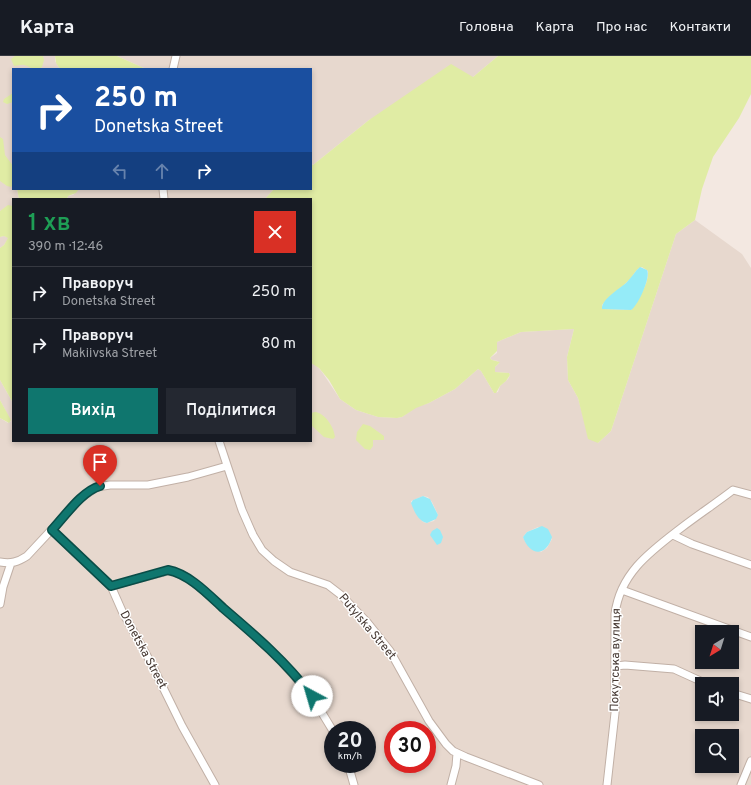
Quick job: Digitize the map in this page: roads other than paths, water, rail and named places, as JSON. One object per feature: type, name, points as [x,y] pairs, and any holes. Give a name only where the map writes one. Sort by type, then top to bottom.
[{"type":"street","points":[[173,68],[176,56]]},
{"type":"street","name":"Putylska Street","points":[[219,442],[244,515],[259,546],[274,561],[290,572],[328,585],[341,595],[367,622],[390,651],[429,721],[446,744],[457,753]]},
{"type":"street","points":[[0,562],[11,563],[27,556],[82,497],[97,487],[110,485],[148,484],[194,475],[227,466]]},
{"type":"street","name":"Покутська вулиця","points":[[607,785],[615,718],[615,614],[622,590],[640,561],[672,535],[733,490],[751,495]]},
{"type":"street","name":"Donetska Street","points":[[52,530],[111,586],[182,726],[215,785]]},
{"type":"street","points":[[672,535],[692,544],[751,565]]},
{"type":"street","points":[[0,604],[3,588],[11,563]]},
{"type":"street","points":[[111,586],[168,570],[176,572],[190,581],[233,616],[279,658],[312,696],[327,721]]},
{"type":"street","points":[[622,590],[751,637]]},
{"type":"street","points":[[616,666],[625,665],[674,670],[695,679]]},
{"type":"street","points":[[739,695],[751,699]]},
{"type":"street","points":[[451,785],[455,772],[457,753],[539,785]]},
{"type":"street","points":[[741,785],[751,761]]},
{"type":"street","points":[[351,773],[354,785]]},
{"type":"water","points":[[640,267],[647,270],[648,274],[646,285],[634,307],[631,310],[602,309],[605,301],[627,282]]},
{"type":"water","points":[[423,496],[430,499],[438,515],[436,519],[427,523],[419,518],[411,503],[413,500]]},
{"type":"water","points":[[542,526],[548,529],[552,537],[546,548],[538,552],[529,548],[523,537],[527,532]]},
{"type":"water","points":[[437,528],[440,530],[443,537],[441,543],[437,545],[430,535],[432,531]]}]
